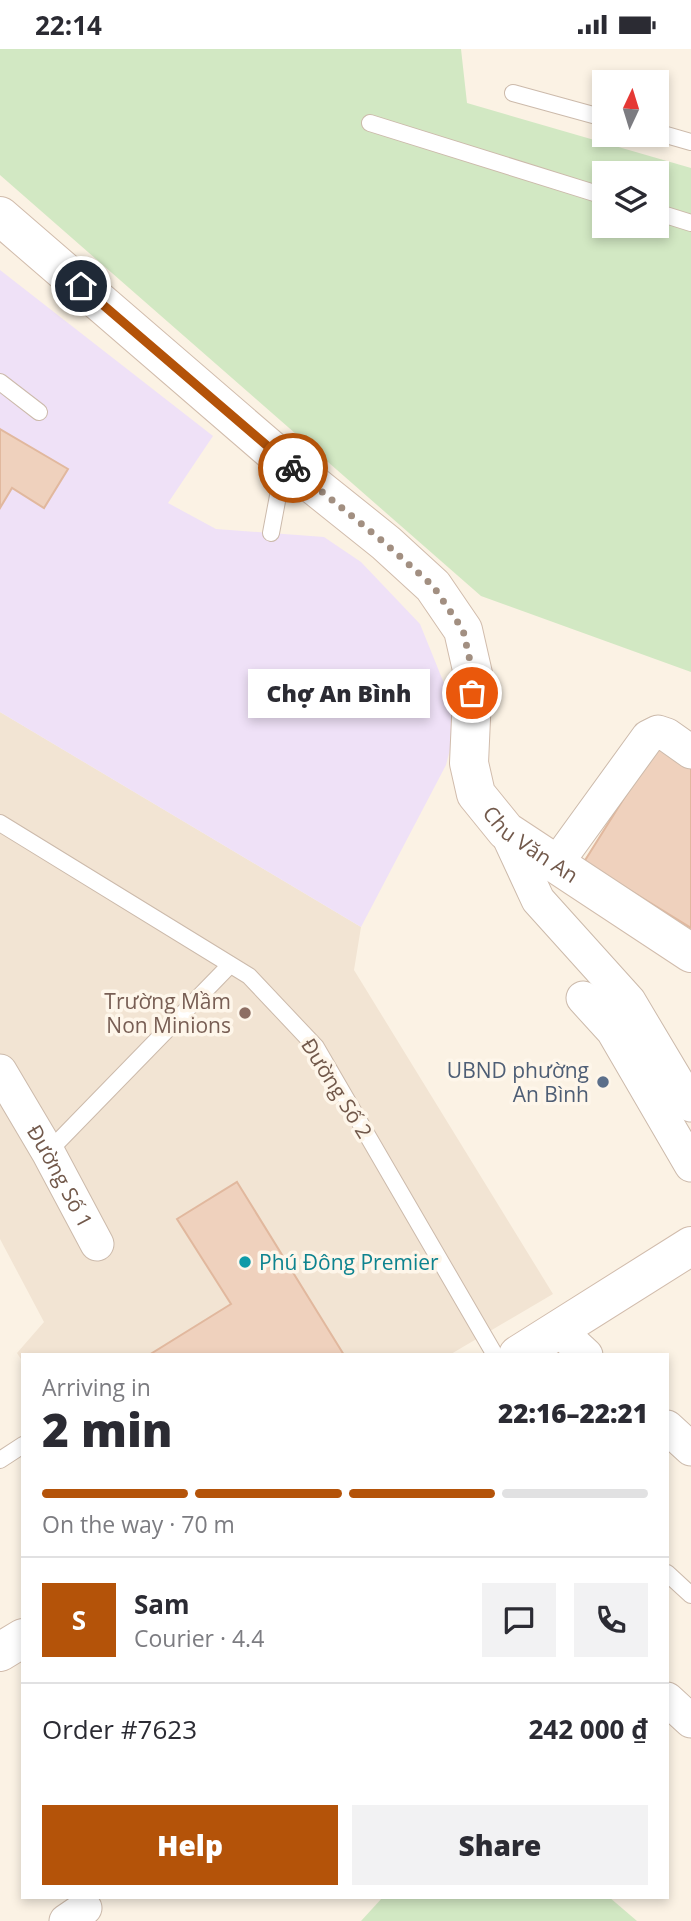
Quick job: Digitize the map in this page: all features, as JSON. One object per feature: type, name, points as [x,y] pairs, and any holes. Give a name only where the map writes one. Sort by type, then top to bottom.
[{"type":"street","name":"Chu Văn An","points":[[0,216],[433,586],[463,630],[473,674],[469,763],[476,794],[506,831],[691,953]]},
{"type":"street","points":[[556,864],[648,737],[658,732],[667,735],[691,752]]},
{"type":"street","points":[[506,831],[538,900],[629,1001],[691,1105]]},
{"type":"street","points":[[583,997],[613,1031],[691,1165]]},
{"type":"street","name":"Đường Số 1","points":[[0,1071],[48,1151],[97,1244]]},
{"type":"street","points":[[521,1353],[691,1246]]},
{"type":"street","points":[[558,1329],[584,1353]]},
{"type":"street","points":[[669,1429],[691,1449]]},
{"type":"street","points":[[0,1652],[21,1639]]},
{"type":"street","points":[[669,1701],[691,1721]]},
{"type":"lane","points":[[513,93],[592,115]]},
{"type":"lane","points":[[370,123],[592,192]]},
{"type":"lane","points":[[669,136],[691,142]]},
{"type":"lane","points":[[669,216],[691,223]]},
{"type":"lane","points":[[0,382],[39,412]]},
{"type":"lane","points":[[271,533],[285,462]]},
{"type":"lane","name":"Đường Số 2","points":[[0,823],[249,976],[316,1047],[494,1353]]},
{"type":"lane","points":[[48,1151],[230,965]]},
{"type":"lane","points":[[0,1460],[21,1446]]},
{"type":"lane","points":[[669,1575],[691,1595]]},
{"type":"shaded area","points":[[0,270],[213,436],[168,503],[216,529],[324,537],[361,562],[420,624],[458,718],[446,765],[361,927],[0,712]]},
{"type":"shaded area","points":[[0,712],[361,927],[354,970],[553,1294],[453,1353],[21,1353],[21,1359],[17,1353],[44,1322],[0,1239]]},
{"type":"green space","points":[[0,49],[461,49],[467,103],[592,139],[592,147],[619,147],[667,161],[592,161],[592,238],[669,238],[669,162],[691,168],[691,672],[481,596],[0,175]]},
{"type":"green space","points":[[381,1899],[611,1899],[637,1921],[361,1921]]},
{"type":"building","points":[[0,429],[68,469],[44,508],[12,488],[0,508]]},
{"type":"building","points":[[658,744],[691,764],[691,928],[584,862]]},
{"type":"building","name":"Phú Đông Premier","points":[[237,1182],[343,1353],[152,1353],[231,1304],[177,1219]]},
{"type":"way so far","points":[[293,468],[433,586],[463,630],[473,674],[472,693]]},
{"type":"place","name":"Chợ An Bình","points":[[472,693]]},
{"type":"place","name":"Trường Mầm Non Minions","points":[[245,1013]]},
{"type":"place","name":"UBND phường An Bình","points":[[603,1082]]},
{"type":"place","name":"Phú Đông Premier","points":[[245,1262]]},
{"type":"route","points":[[81,286],[293,468]]}]
